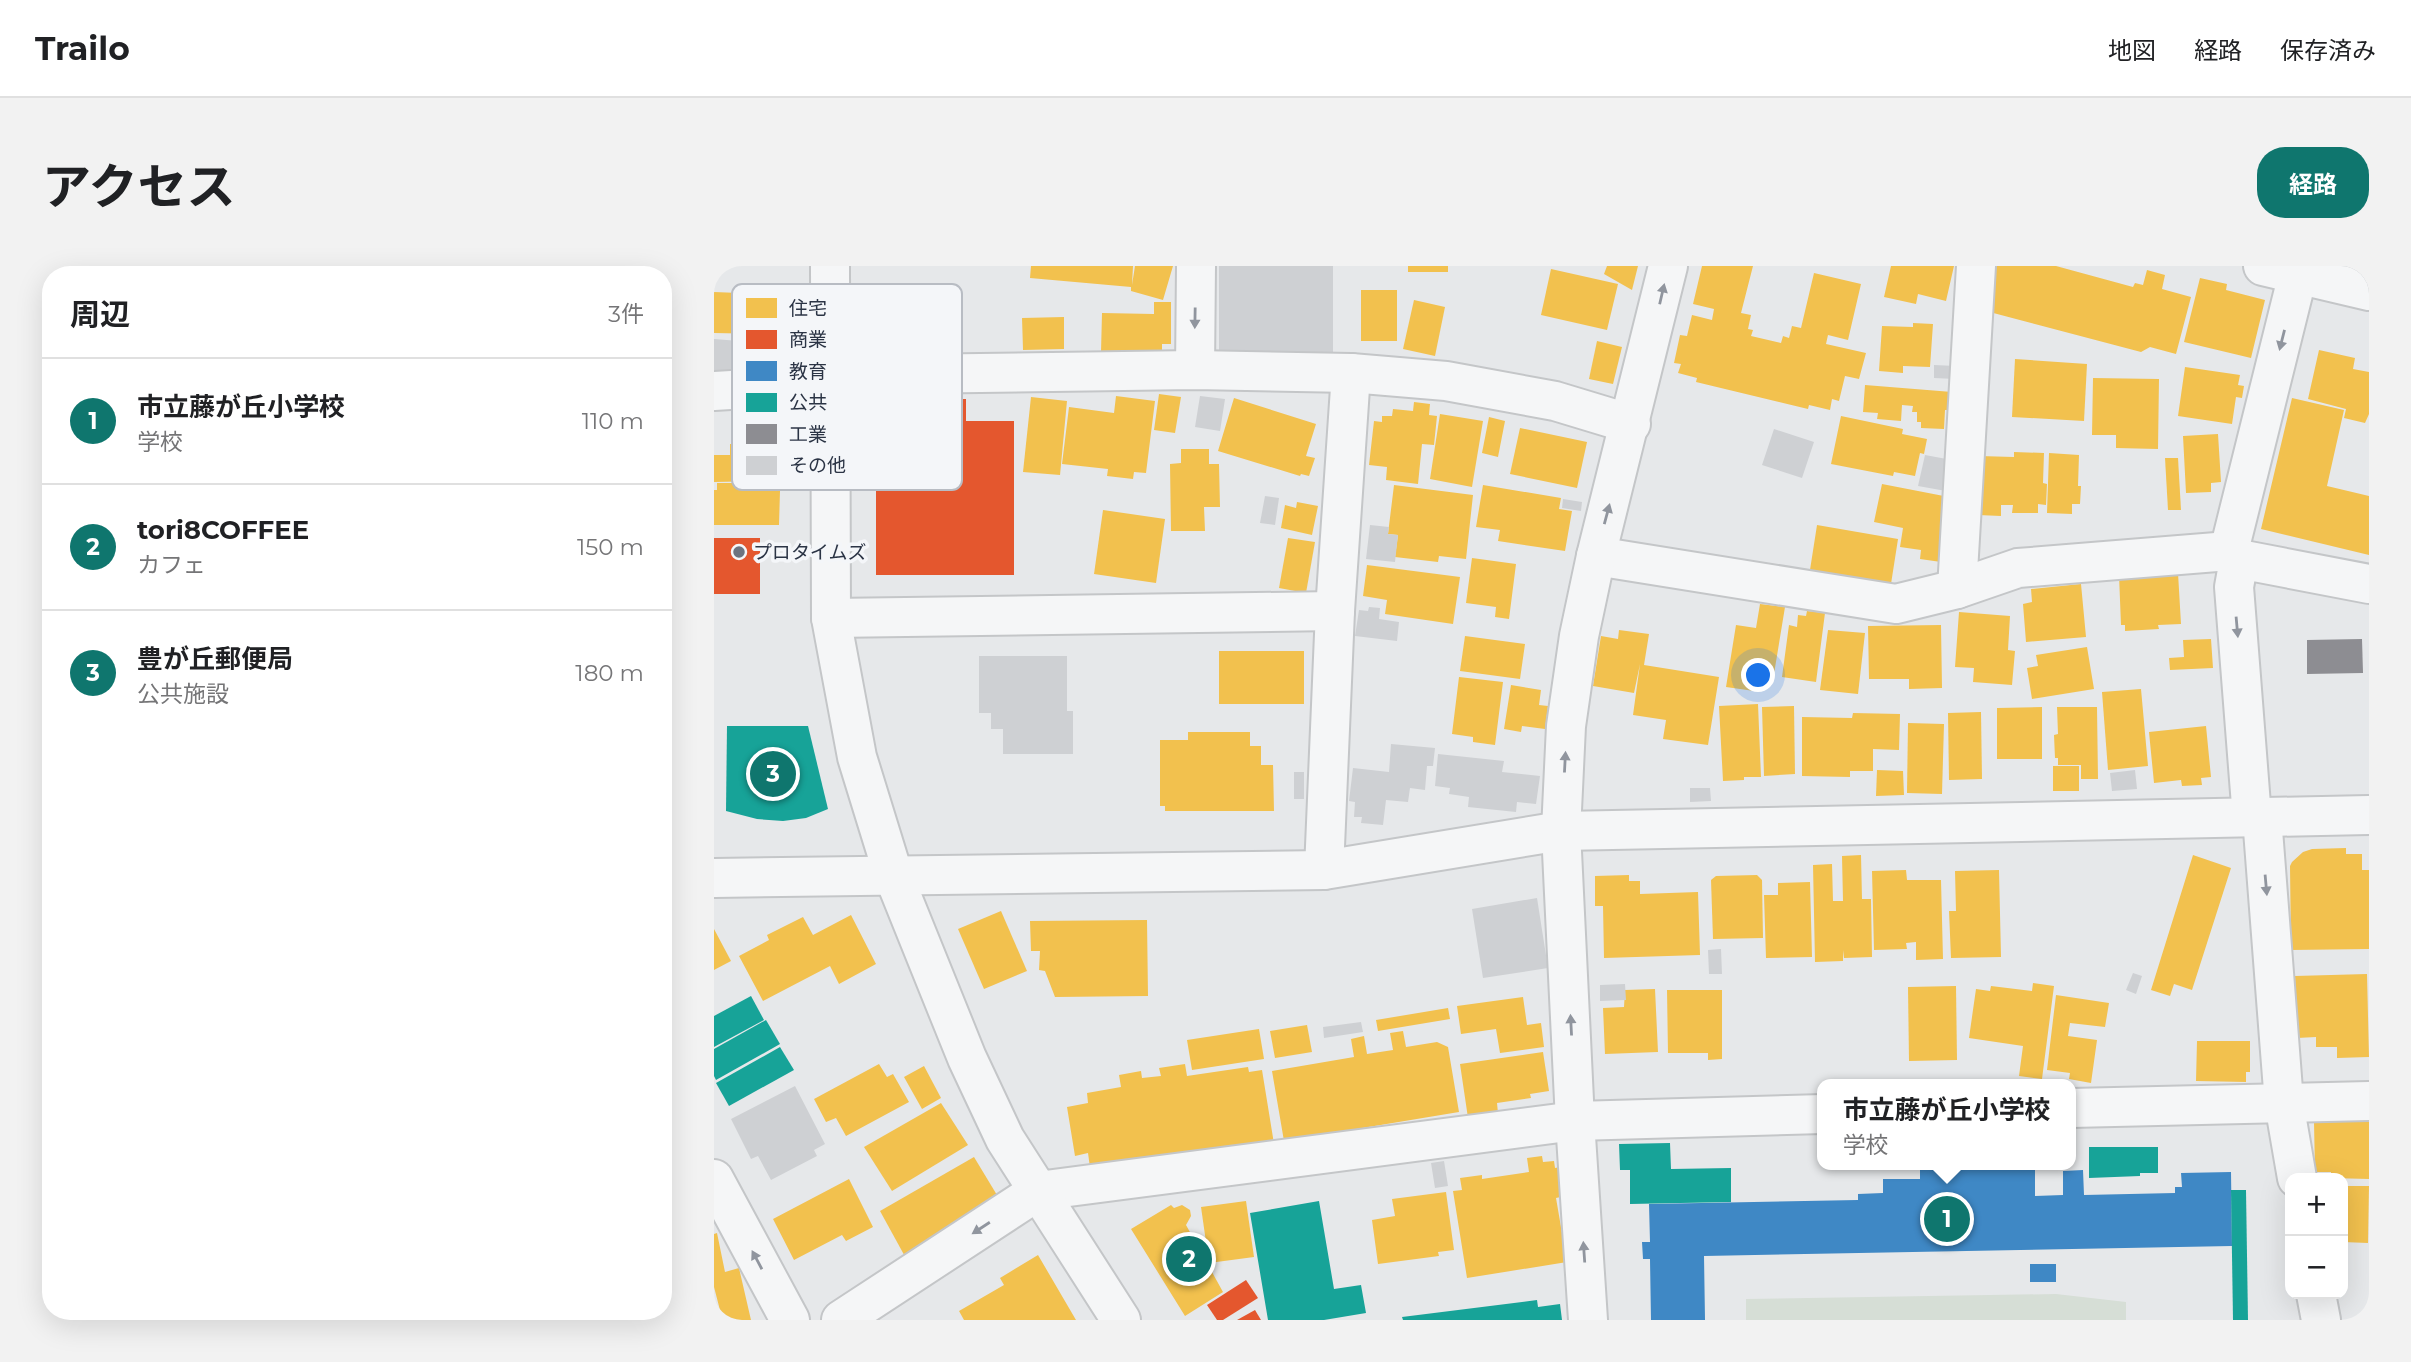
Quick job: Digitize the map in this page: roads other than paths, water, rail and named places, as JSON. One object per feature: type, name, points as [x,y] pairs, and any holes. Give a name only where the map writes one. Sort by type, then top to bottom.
[{"type":"street","points":[[830,266],[830,284]]},
{"type":"street","points":[[1195,370],[1196,266]]},
{"type":"street","points":[[1588,1320],[1575,1121],[1562,831],[1566,726],[1579,636],[1596,556],[1631,424],[1668,266]]},
{"type":"street","points":[[1957,589],[1976,266]]},
{"type":"street","points":[[2296,1173],[2284,1102],[2234,587],[2234,555],[2287,269],[2369,291]]},
{"type":"street","points":[[962,376],[1195,370],[1351,373],[1446,381],[1556,401],[1631,424]]},
{"type":"street","points":[[1324,870],[1335,611],[1351,373]]},
{"type":"street","points":[[714,391],[732,389]]},
{"type":"street","points":[[830,490],[831,618],[856,757],[894,877],[967,1058],[1005,1139],[1121,1320]]},
{"type":"street","points":[[1596,556],[1896,604],[1957,589],[2018,568],[2234,555],[2369,584]]},
{"type":"street","points":[[831,618],[1335,611]]},
{"type":"street","points":[[714,878],[1324,870],[1562,831],[2369,815]]},
{"type":"street","points":[[2076,1108],[2369,1101]]},
{"type":"street","points":[[841,1320],[1038,1191],[1575,1121],[1817,1114]]},
{"type":"street","points":[[714,1179],[790,1320]]},
{"type":"street","points":[[2317,1299],[2320,1320]]},
{"type":"place","name":"プロタイムズ","points":[[739,552]]},
{"type":"place","name":"豊が丘郵便局","points":[[773,774]]},
{"type":"place","name":"市立藤が丘小学校","points":[[1947,1219]]},
{"type":"place","name":"tori8COFFEE","points":[[1189,1259]]}]
